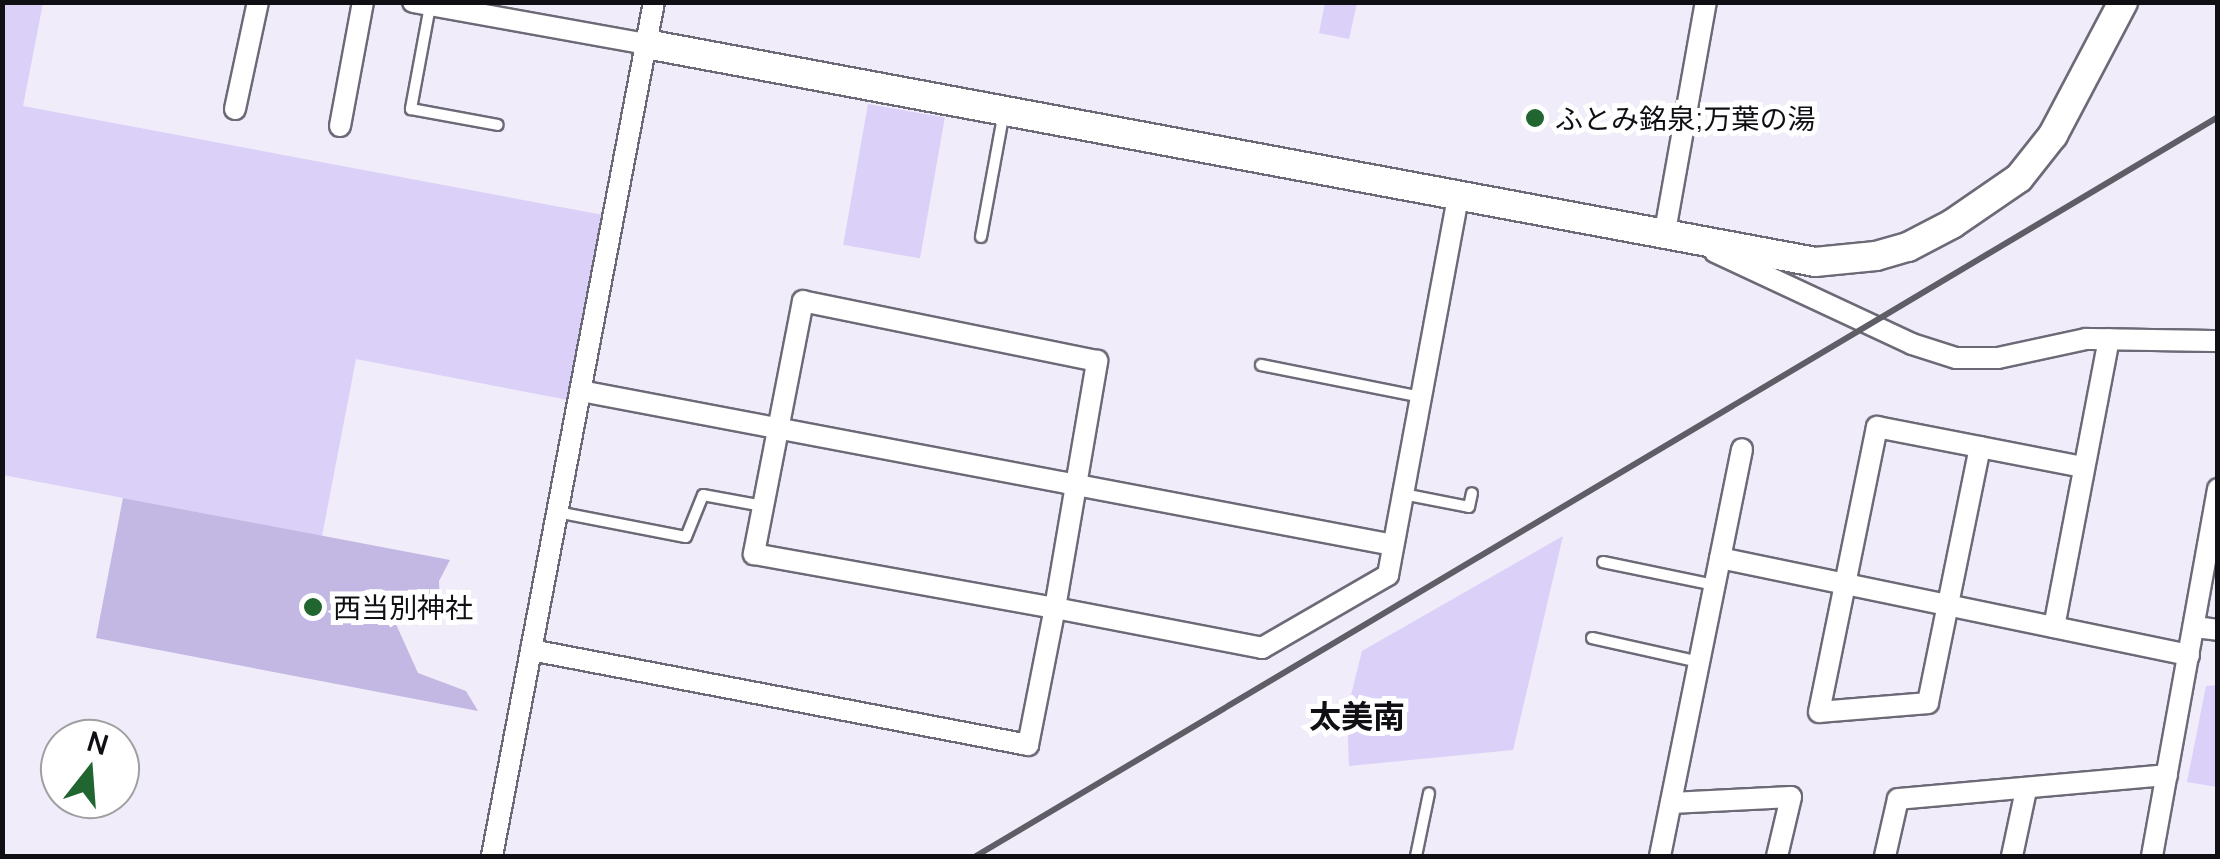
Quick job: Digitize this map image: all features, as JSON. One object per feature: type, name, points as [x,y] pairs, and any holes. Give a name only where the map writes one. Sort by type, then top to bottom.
[{"type":"street","points":[[235,109],[258,2]]},
{"type":"street","points":[[340,126],[364,2]]},
{"type":"street","points":[[492,856],[654,2]]},
{"type":"street","points":[[1676,239],[1706,2]]},
{"type":"street","points":[[422,4],[512,11],[646,44],[1815,262],[1892,252],[1942,229],[2001,192],[2043,150],[2123,2]]},
{"type":"street","points":[[531,650],[1028,745],[1055,608],[1097,361],[803,302],[754,554],[1055,608],[1262,648],[1388,575],[1458,197]]},
{"type":"street","points":[[1676,239],[1940,354],[1998,358],[2109,338],[2218,342]]},
{"type":"street","points":[[2054,627],[2109,338]]},
{"type":"street","points":[[580,391],[1393,545]]},
{"type":"street","points":[[1980,447],[1928,702],[1819,712],[1876,427],[1980,447],[2083,467]]},
{"type":"street","points":[[1660,856],[1742,449]]},
{"type":"street","points":[[2152,856],[2218,489]]},
{"type":"street","points":[[1720,558],[2190,655]]},
{"type":"street","points":[[2195,627],[2218,630]]},
{"type":"street","points":[[1885,856],[1898,799],[2166,775]]},
{"type":"street","points":[[2012,856],[2026,790]]},
{"type":"street","points":[[1670,803],[1791,797],[1778,856]]},
{"type":"lane","points":[[422,4],[411,109],[498,125]]},
{"type":"lane","points":[[981,237],[1004,111]]},
{"type":"lane","points":[[1261,365],[1421,397]]},
{"type":"lane","points":[[1403,494],[1469,507],[1472,493]]},
{"type":"lane","points":[[558,512],[686,537],[703,495],[763,506]]},
{"type":"lane","points":[[1604,562],[1714,586]]},
{"type":"lane","points":[[1592,638],[1699,662]]},
{"type":"lane","points":[[1416,856],[1429,793]]},
{"type":"shaded area","points":[[2,3],[43,3],[23,106],[603,215],[568,400],[356,359],[322,536],[3,475]]},
{"type":"shaded area","points":[[1325,3],[1357,3],[1349,39],[1319,33]]},
{"type":"shaded area","points":[[868,104],[945,118],[920,258],[843,245]]},
{"type":"shaded area","name":"西当別神社","points":[[123,498],[450,560],[439,581],[440,609],[421,608],[395,622],[418,673],[466,691],[478,711],[96,638]]},
{"type":"shaded area","points":[[1563,536],[1513,750],[1349,766],[1347,711],[1362,651]]},
{"type":"shaded area","points":[[2218,685],[2217,787],[2187,782],[2206,686]]},
{"type":"railway","points":[[976,856],[2218,117]]},
{"type":"place","name":"ふとみ銘泉;万葉の湯","points":[[1535,118]]},
{"type":"place","name":"西当別神社","points":[[313,607]]},
{"type":"district","name":"太美南","points":[[1357,716]]}]
